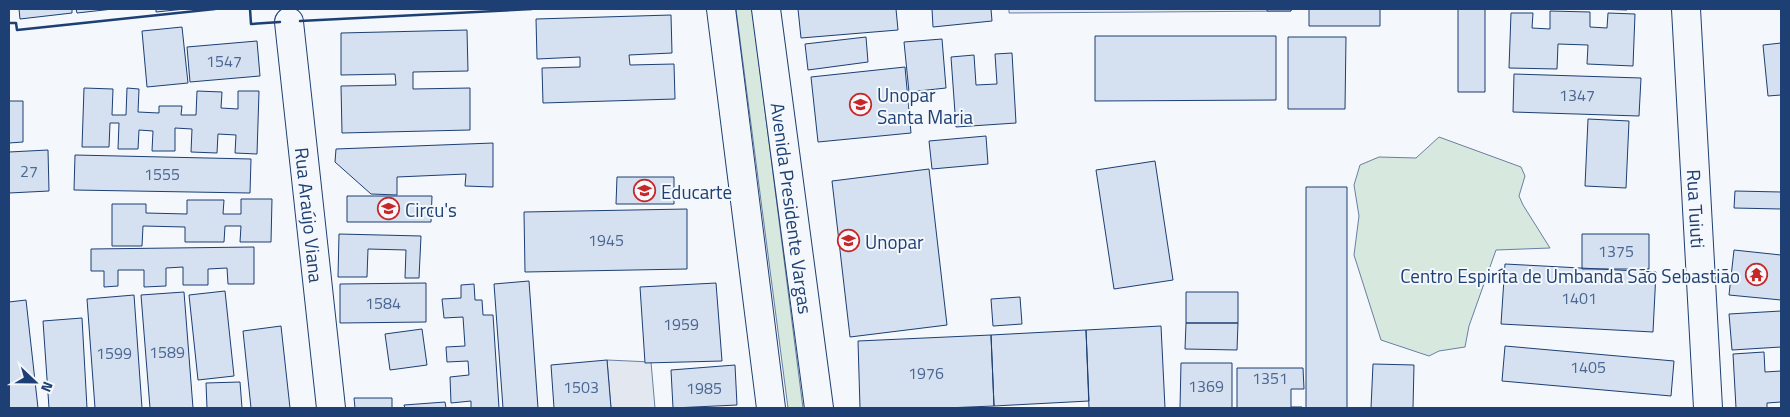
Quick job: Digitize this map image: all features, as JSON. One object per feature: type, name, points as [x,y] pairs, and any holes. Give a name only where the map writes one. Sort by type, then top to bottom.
[{"type":"main road","points":[[721,9],[771,408]]},
{"type":"main road","name":"Avenida Presidente Vargas","points":[[766,9],[819,408]]},
{"type":"main road","name":"Rua Tuiuti","points":[[1686,9],[1708,408]]},
{"type":"main road","name":"Rua Araújo Viana","points":[[289,22],[331,408]]},
{"type":"shaded area","points":[[736,9],[752,9],[803,408],[788,408]]},
{"type":"shaded area","points":[[1009,9],[1291,9],[1291,11],[1009,13]]},
{"type":"shaded area","points":[[1439,137],[1521,167],[1525,176],[1519,196],[1550,248],[1496,250],[1469,326],[1465,347],[1439,351],[1429,356],[1381,340],[1354,255],[1359,216],[1354,185],[1360,165],[1379,157],[1416,158]]},
{"type":"shaded area","points":[[607,360],[651,362],[655,408],[611,408]]},
{"type":"building","points":[[19,9],[72,9],[72,13],[20,19]]},
{"type":"building","points":[[76,9],[113,9],[77,13]]},
{"type":"building","points":[[156,9],[185,9],[156,12]]},
{"type":"building","points":[[798,9],[896,9],[898,30],[801,38]]},
{"type":"building","points":[[932,9],[991,9],[992,21],[933,27]]},
{"type":"building","points":[[1267,9],[1291,9],[1291,11],[1267,11]]},
{"type":"building","points":[[1309,9],[1380,9],[1380,26],[1309,26]]},
{"type":"building","points":[[1458,9],[1485,9],[1485,92],[1458,92]]},
{"type":"building","points":[[1594,9],[1627,9],[1627,10]]},
{"type":"building","points":[[1550,11],[1590,12],[1590,27],[1607,28],[1608,13],[1635,14],[1633,66],[1587,64],[1588,45],[1558,44],[1557,69],[1509,68],[1511,13],[1533,13],[1532,28],[1550,29]]},
{"type":"building","points":[[671,15],[672,53],[629,55],[630,65],[674,64],[675,99],[543,103],[542,68],[580,67],[580,57],[537,59],[536,19]]},
{"type":"building","points":[[182,27],[188,83],[147,87],[142,31]]},
{"type":"building","points":[[467,30],[468,71],[413,72],[413,89],[470,88],[470,130],[342,133],[341,86],[396,85],[395,74],[341,75],[341,33]]},
{"type":"building","points":[[1095,36],[1276,36],[1276,100],[1095,101]]},
{"type":"building","points":[[866,37],[868,62],[808,70],[805,44]]},
{"type":"building","points":[[1288,37],[1346,37],[1345,109],[1288,109]]},
{"type":"building","points":[[942,39],[946,88],[909,92],[904,42]]},
{"type":"building","points":[[257,41],[260,76],[190,82],[187,47]]},
{"type":"building","points":[[1781,43],[1781,95],[1768,96],[1763,45]]},
{"type":"building","points":[[1012,53],[1016,123],[956,127],[951,57],[974,55],[976,85],[997,84],[995,54]]},
{"type":"building","name":"Unopar Santa Maria","points":[[905,67],[911,133],[818,142],[811,77]]},
{"type":"building","points":[[1514,74],[1641,78],[1639,116],[1513,112]]},
{"type":"building","points":[[84,88],[113,89],[112,115],[126,115],[127,88],[139,89],[138,112],[159,113],[159,106],[182,106],[181,115],[196,115],[197,91],[222,92],[221,108],[238,109],[238,91],[259,91],[257,154],[235,153],[236,135],[218,134],[217,153],[191,152],[192,129],[175,128],[175,151],[152,151],[153,131],[139,130],[138,149],[118,149],[119,123],[110,123],[109,147],[82,147]]},
{"type":"building","points":[[9,101],[23,101],[23,142],[9,143]]},
{"type":"building","points":[[1588,119],[1629,121],[1626,188],[1585,186]]},
{"type":"building","points":[[986,136],[988,164],[932,169],[929,141]]},
{"type":"building","points":[[493,143],[493,187],[465,186],[466,174],[397,177],[397,195],[371,194],[335,162],[336,149]]},
{"type":"building","points":[[48,150],[49,191],[9,193],[9,152]]},
{"type":"building","points":[[75,155],[251,159],[250,193],[74,190]]},
{"type":"building","points":[[1155,161],[1173,280],[1114,289],[1096,170]]},
{"type":"building","points":[[929,169],[947,325],[850,337],[832,181]]},
{"type":"building","name":"Educarte","points":[[617,177],[674,177],[674,204],[616,204]]},
{"type":"building","points":[[1306,187],[1347,187],[1347,408],[1306,408]]},
{"type":"building","points":[[1735,191],[1781,192],[1781,209],[1734,208]]},
{"type":"building","name":"Circu's","points":[[347,196],[432,196],[431,222],[347,222]]},
{"type":"building","points":[[241,199],[272,199],[271,242],[240,242],[241,226],[225,226],[224,242],[185,242],[185,227],[143,226],[142,246],[112,246],[112,204],[146,204],[146,213],[187,214],[187,200],[224,200],[223,214],[241,214]]},
{"type":"building","points":[[687,209],[687,269],[525,272],[524,212]]},
{"type":"building","points":[[339,234],[421,236],[419,278],[405,278],[406,250],[368,249],[367,277],[338,277]]},
{"type":"building","points":[[1582,234],[1649,234],[1649,269],[1582,269]]},
{"type":"building","points":[[254,247],[254,284],[228,284],[227,268],[208,269],[208,285],[183,285],[183,267],[166,268],[166,286],[144,287],[144,270],[118,270],[118,286],[104,287],[104,271],[91,271],[91,249]]},
{"type":"building","name":"Centro Espiríta de Umbanda São Sebastião","points":[[1734,250],[1781,255],[1781,300],[1729,295]]},
{"type":"building","points":[[1505,264],[1656,272],[1653,332],[1501,324]]},
{"type":"building","points":[[529,281],[538,408],[503,408],[494,284]]},
{"type":"building","points":[[426,283],[426,322],[340,323],[340,284]]},
{"type":"building","points":[[716,283],[722,361],[645,363],[640,287]]},
{"type":"building","points":[[474,284],[475,300],[482,300],[483,315],[493,315],[499,408],[471,408],[471,401],[451,403],[450,377],[469,375],[468,361],[447,362],[446,347],[465,346],[463,317],[444,318],[442,299],[461,298],[461,285]]},
{"type":"building","points":[[225,291],[234,376],[198,380],[189,295]]},
{"type":"building","points":[[184,292],[193,408],[150,408],[141,295]]},
{"type":"building","points":[[1186,292],[1238,292],[1238,323],[1186,323]]},
{"type":"building","points":[[134,295],[142,408],[95,408],[87,299]]},
{"type":"building","points":[[1020,297],[1022,324],[993,326],[991,299]]},
{"type":"building","points":[[26,300],[38,408],[9,408],[9,302]]},
{"type":"building","points":[[1781,311],[1781,347],[1732,350],[1729,314]]},
{"type":"building","points":[[82,318],[87,408],[49,408],[43,321]]},
{"type":"building","points":[[1186,323],[1238,323],[1237,350],[1185,349]]},
{"type":"building","points":[[281,326],[290,408],[251,408],[243,331]]},
{"type":"building","points":[[1161,326],[1165,408],[1089,408],[1086,330]]},
{"type":"building","points":[[422,329],[427,365],[390,370],[385,334]]},
{"type":"building","points":[[1086,330],[1089,401],[994,406],[991,335]]},
{"type":"building","points":[[991,335],[994,406],[860,408],[858,341]]},
{"type":"building","points":[[1505,346],[1674,361],[1671,396],[1502,381]]},
{"type":"building","points":[[1764,352],[1765,372],[1781,371],[1781,402],[1767,403],[1767,408],[1736,408],[1733,354]]},
{"type":"building","points":[[607,360],[611,408],[554,408],[551,365]]},
{"type":"building","points":[[1181,363],[1232,363],[1232,408],[1180,408]]},
{"type":"building","points":[[1373,364],[1414,365],[1413,408],[1371,408]]},
{"type":"building","points":[[735,365],[737,405],[673,408],[671,370]]},
{"type":"building","points":[[1237,368],[1303,368],[1304,389],[1291,389],[1291,407],[1302,408],[1237,408]]},
{"type":"building","points":[[240,382],[242,408],[207,408],[206,383]]},
{"type":"building","points":[[354,398],[392,398],[392,408],[355,408]]},
{"type":"building","points":[[445,402],[446,408],[405,408],[404,405]]},
{"type":"wall","points":[[9,23],[16,23],[17,30],[215,9]]},
{"type":"wall","points":[[250,9],[251,24],[280,22]]},
{"type":"wall","points":[[300,21],[532,9]]},
{"type":"place","name":"Unopar Santa Maria","points":[[861,105]]},
{"type":"place","name":"Educarte","points":[[645,191]]},
{"type":"place","name":"Circu's","points":[[389,209]]},
{"type":"place","name":"Unopar","points":[[849,241]]},
{"type":"place","name":"Centro Espiríta de Umbanda São Sebastião","points":[[1756,275]]}]
